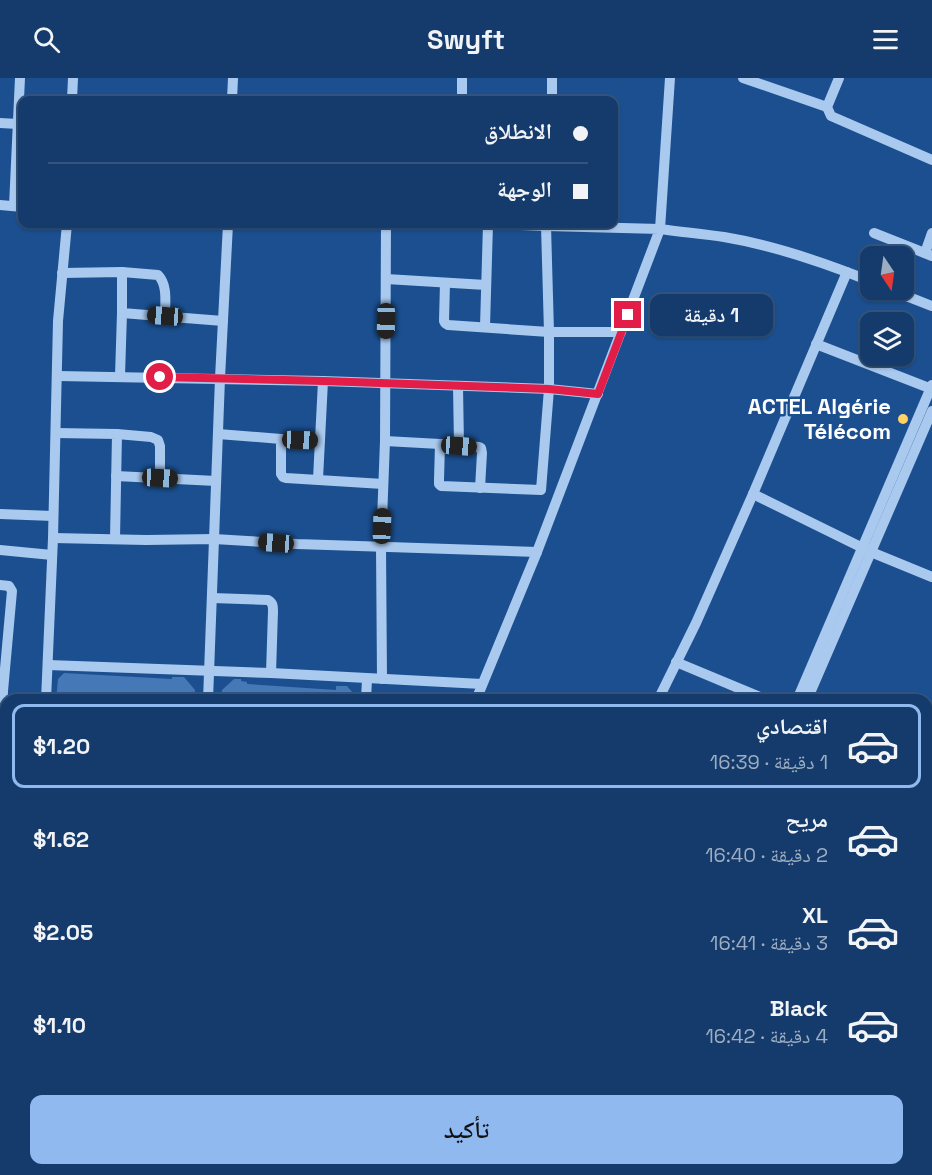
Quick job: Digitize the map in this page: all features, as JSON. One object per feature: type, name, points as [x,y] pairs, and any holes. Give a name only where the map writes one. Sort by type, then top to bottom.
[{"type":"street","points":[[20,78],[20,96]]},
{"type":"street","points":[[72,96],[73,78]]},
{"type":"street","points":[[232,96],[233,78]]},
{"type":"street","points":[[462,78],[462,96]]},
{"type":"street","points":[[552,78],[552,96]]},
{"type":"street","points":[[478,694],[537,552],[660,229],[670,78]]},
{"type":"street","points":[[743,78],[827,108],[835,119],[932,160]]},
{"type":"street","points":[[827,108],[839,78]]},
{"type":"street","points":[[0,123],[18,131]]},
{"type":"street","points":[[0,205],[18,206]]},
{"type":"street","points":[[618,227],[660,229],[726,238],[777,250],[860,277]]},
{"type":"street","points":[[46,694],[54,516],[58,321],[67,228]]},
{"type":"street","points":[[208,694],[228,228]]},
{"type":"street","points":[[382,679],[381,547],[385,441],[386,228]]},
{"type":"street","points":[[485,327],[488,228]]},
{"type":"street","points":[[541,490],[549,389],[549,228]]},
{"type":"street","points":[[874,233],[928,255],[932,232]]},
{"type":"street","points":[[62,273],[122,272],[158,275],[164,284],[165,316]]},
{"type":"street","points":[[120,376],[122,272]]},
{"type":"street","points":[[661,694],[696,623],[753,494],[847,272]]},
{"type":"street","points":[[386,279],[486,285]]},
{"type":"street","points":[[445,283],[445,323],[448,325],[549,332],[621,332]]},
{"type":"street","points":[[914,299],[932,306]]},
{"type":"street","points":[[122,314],[223,321]]},
{"type":"street","points":[[809,694],[931,388],[816,344]]},
{"type":"street","points":[[58,376],[385,383],[549,389],[598,394]]},
{"type":"street","points":[[318,479],[323,381]]},
{"type":"street","points":[[458,386],[459,446]]},
{"type":"street","points":[[800,694],[932,411]]},
{"type":"street","points":[[56,433],[117,434],[151,437],[158,440],[160,478]]},
{"type":"street","points":[[115,539],[117,434]]},
{"type":"street","points":[[218,434],[320,440]]},
{"type":"street","points":[[281,439],[281,474],[283,477],[383,484]]},
{"type":"street","points":[[385,441],[479,447],[482,450],[480,488]]},
{"type":"street","points":[[440,444],[440,484],[444,487],[561,490]]},
{"type":"street","points":[[117,476],[216,481]]},
{"type":"street","points":[[753,494],[867,550],[932,577]]},
{"type":"street","points":[[0,514],[54,516]]},
{"type":"street","points":[[53,538],[214,539],[537,552]]},
{"type":"street","points":[[0,550],[52,555]]},
{"type":"street","points":[[0,585],[9,586],[12,591],[2,691]]},
{"type":"street","points":[[212,598],[271,602],[273,605],[272,673]]},
{"type":"street","points":[[676,662],[753,694]]},
{"type":"street","points":[[48,665],[272,673],[482,684]]},
{"type":"street","points":[[366,694],[367,679]]},
{"type":"building","points":[[64,673],[172,679],[172,677],[184,677],[195,690],[195,694],[75,692],[75,694],[57,694],[58,679]]},
{"type":"building","points":[[234,679],[241,679],[247,684],[336,690],[336,686],[347,686],[354,694],[222,694],[222,690]]},
{"type":"place","name":"ACTEL Algérie Télécom","points":[[903,419]]},
{"type":"route","points":[[160,377],[549,389],[598,394],[628,315]]}]
